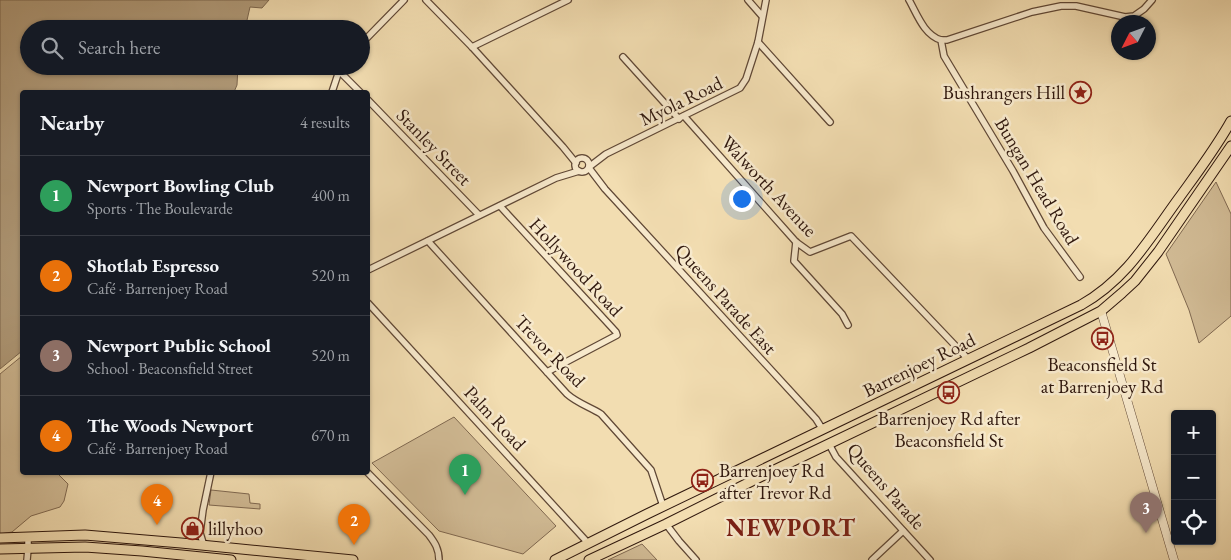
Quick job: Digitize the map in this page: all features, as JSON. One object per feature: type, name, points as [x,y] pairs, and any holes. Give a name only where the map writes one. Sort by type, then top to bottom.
[{"type":"main road","name":"Barrenjoey Road","points":[[555,560],[1095,297],[1134,262],[1231,121]]},
{"type":"main road","name":"Barrenjoey Road","points":[[592,558],[1029,348],[1101,311],[1135,281],[1158,252],[1231,146]]},
{"type":"main road","points":[[1095,297],[1101,311]]},
{"type":"main road","name":"Queens Parade","points":[[823,430],[829,444]]},
{"type":"main road","points":[[663,506],[666,524]]},
{"type":"main road","points":[[0,538],[84,535],[353,560]]},
{"type":"main road","name":"Palm Road","points":[[588,543],[592,558]]},
{"type":"main road","points":[[0,549],[85,547],[231,560]]},
{"type":"street","points":[[370,35],[404,0]]},
{"type":"street","points":[[426,0],[563,147],[576,164],[577,170],[585,169],[584,159],[563,147]]},
{"type":"street","points":[[472,48],[568,0]]},
{"type":"street","points":[[748,0],[762,16]]},
{"type":"street","name":"Myola Road","points":[[556,178],[585,169],[606,154],[740,88],[746,79],[758,42],[766,0]]},
{"type":"street","points":[[909,0],[928,32],[934,38],[941,40],[947,40],[1032,12],[1061,6],[1076,6],[1124,17],[1134,16],[1152,0]]},
{"type":"street","name":"Bungan Head Road","points":[[941,40],[944,56],[1013,171],[1044,228],[1080,277]]},
{"type":"street","points":[[758,42],[830,122]]},
{"type":"street","name":"Walworth Avenue","points":[[623,57],[796,242],[810,252],[851,236],[968,360]]},
{"type":"street","points":[[333,90],[339,75]]},
{"type":"street","points":[[346,75],[358,90]]},
{"type":"street","name":"Stanley Street","points":[[370,102],[479,216]]},
{"type":"street","name":"Myola Road","points":[[370,269],[556,178],[576,164],[577,160],[606,154]]},
{"type":"street","name":"Queens Parade East","points":[[585,169],[816,419],[823,430]]},
{"type":"street","name":"Hollywood Road","points":[[500,206],[617,335],[547,372]]},
{"type":"street","name":"Trevor Road","points":[[428,241],[567,394],[574,400],[591,407],[601,414],[651,470],[663,506]]},
{"type":"street","points":[[796,242],[794,261],[842,314],[848,325]]},
{"type":"street","name":"Palm Road","points":[[370,305],[588,543]]},
{"type":"street","points":[[1101,311],[1174,560]]},
{"type":"street","name":"Queens Parade","points":[[829,444],[836,457],[930,560]]},
{"type":"street","points":[[204,546],[200,533],[210,475]]},
{"type":"street","points":[[370,475],[429,534],[439,552],[439,560]]},
{"type":"street","points":[[666,524],[696,560]]},
{"type":"street","points":[[872,560],[903,531]]},
{"type":"street","points":[[27,560],[28,537]]},
{"type":"shaded area","points":[[0,0],[269,0],[262,8],[250,7],[247,20],[20,20],[20,75],[238,75],[237,85],[235,90],[20,90],[20,353],[0,369]]},
{"type":"shaded area","points":[[1216,182],[1231,214],[1231,316],[1199,343],[1189,310],[1166,254]]},
{"type":"shaded area","points":[[20,358],[20,475],[59,475],[68,484],[64,501],[60,507],[31,516],[12,532],[0,534],[0,374]]},
{"type":"shaded area","points":[[454,417],[556,526],[523,554],[439,531],[372,463]]},
{"type":"shaded area","points":[[211,490],[249,494],[250,503],[260,504],[260,509],[209,505]]},
{"type":"shaded area","points":[[642,544],[657,560],[608,560]]},
{"type":"place","name":"Bushrangers Hill","points":[[1081,92]]},
{"type":"place","name":"Beaconsfield St at Barrenjoey Rd","points":[[1102,338]]},
{"type":"place","name":"Barrenjoey Rd after Beaconsfield St","points":[[949,392]]},
{"type":"place","name":"Barrenjoey Rd after Trevor Rd","points":[[703,481]]},
{"type":"place","name":"Newport Bowling Club","points":[[465,495]]},
{"type":"place","name":"The Woods Newport","points":[[157,525]]},
{"type":"place","name":"lillyhoo","points":[[192,528]]},
{"type":"place","name":"Newport Public School","points":[[1146,533]]},
{"type":"place","name":"Shotlab Espresso","points":[[354,545]]},
{"type":"district","name":"NEWPORT","points":[[791,527]]}]
